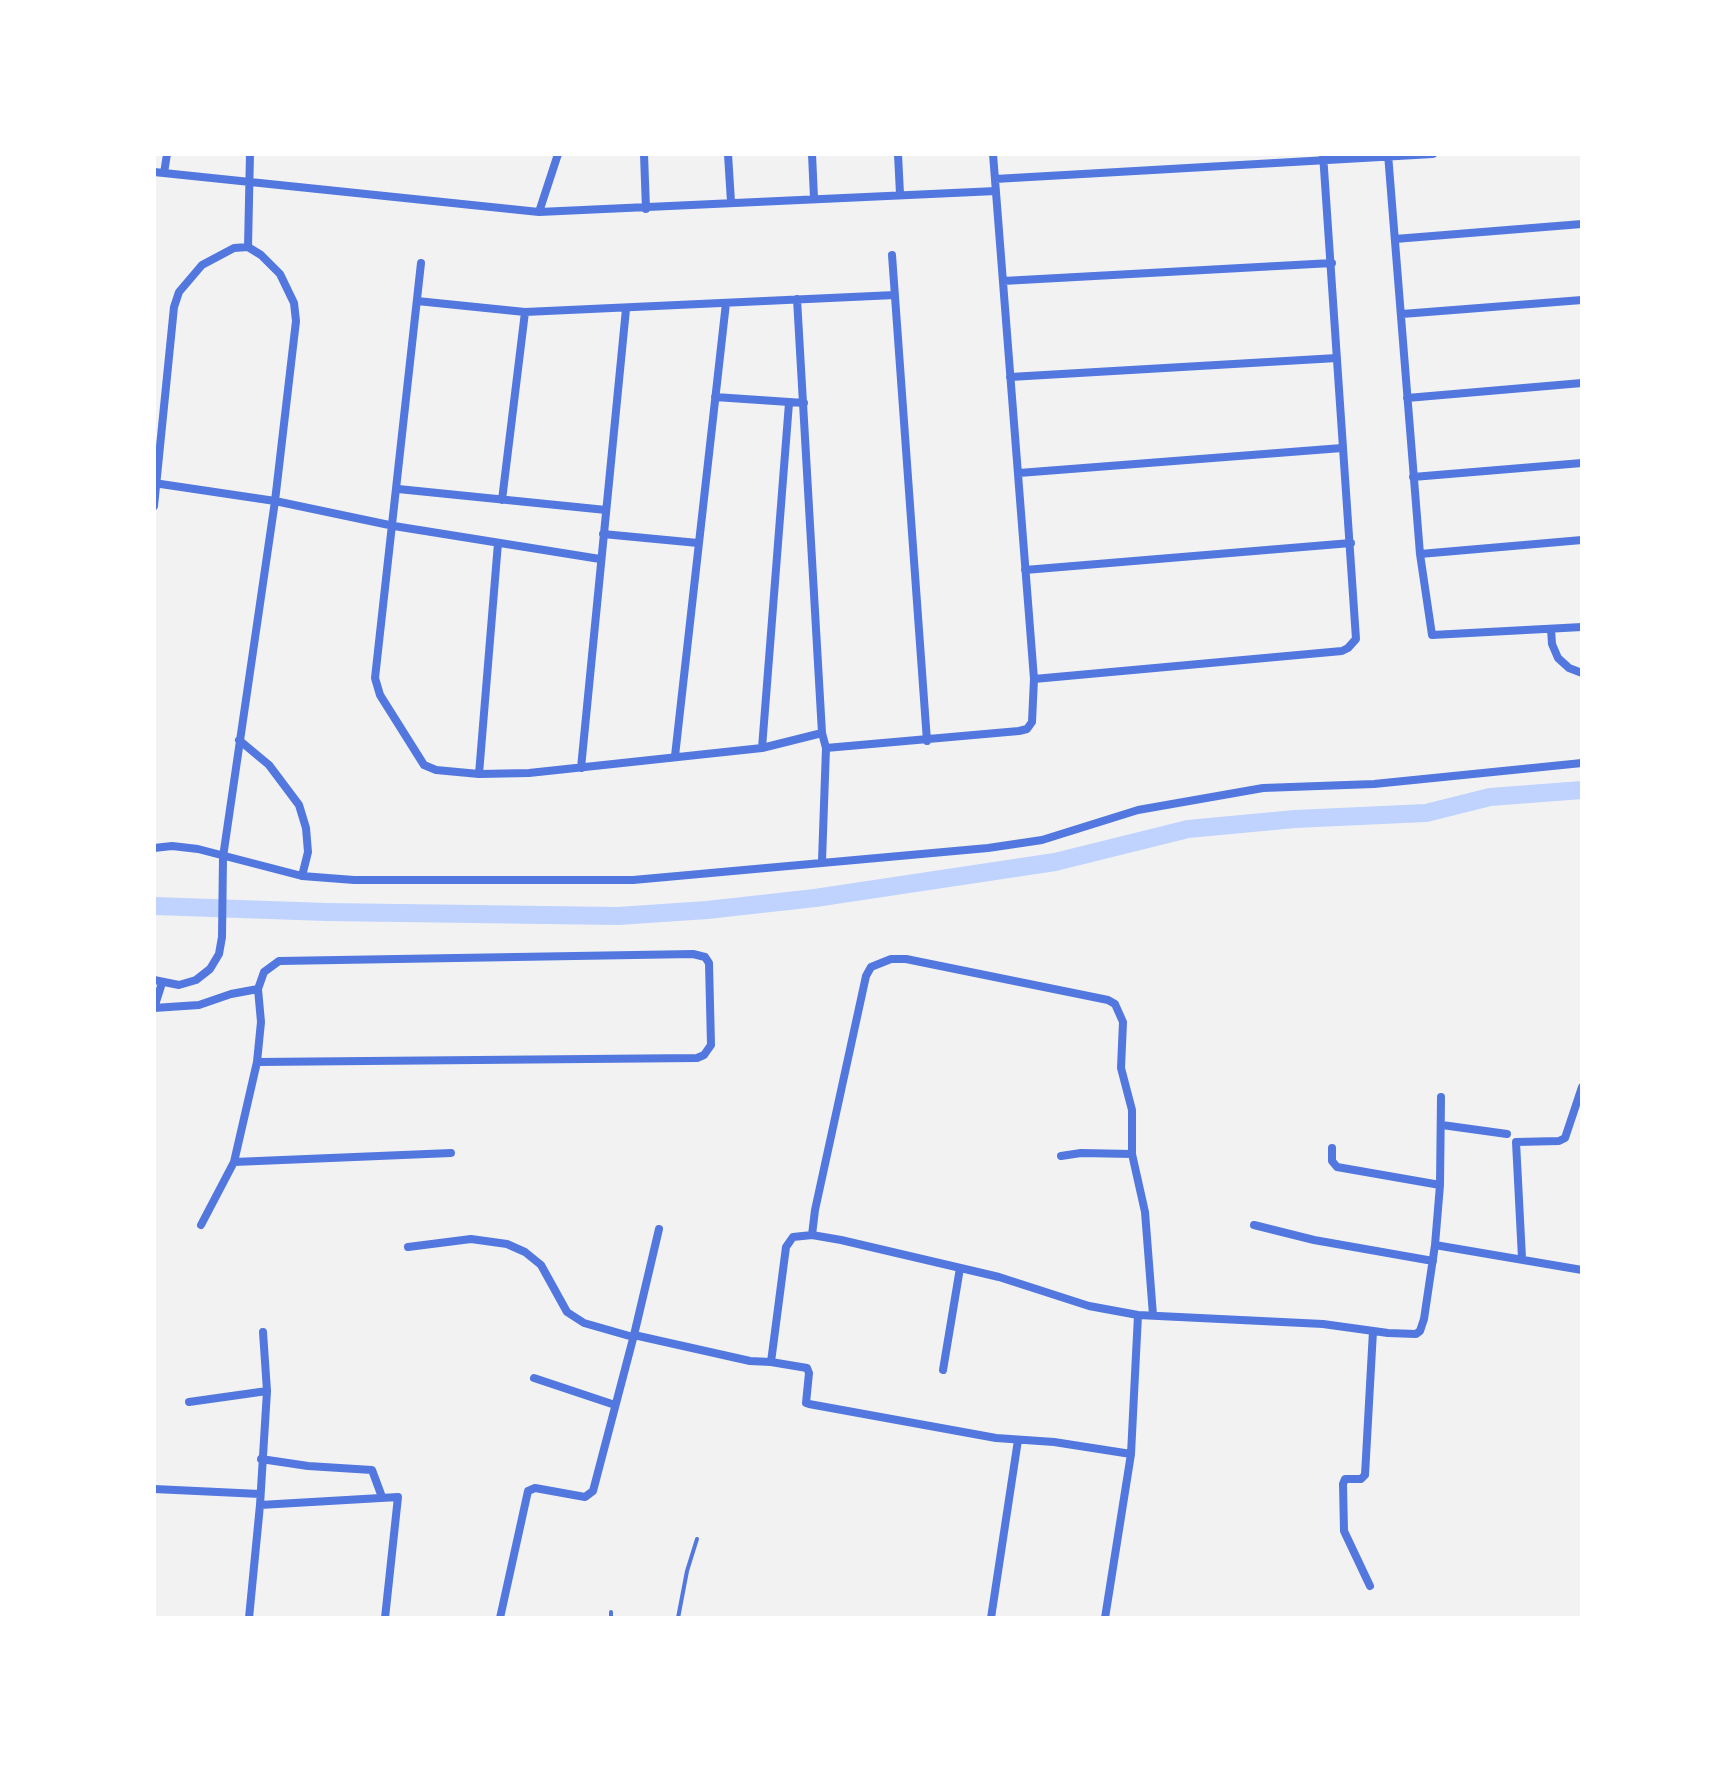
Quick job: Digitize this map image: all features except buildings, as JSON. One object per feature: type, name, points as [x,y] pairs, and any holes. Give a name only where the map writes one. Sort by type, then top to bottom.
[{"type":"street","points":[[164,173],[167,154]]},
{"type":"street","points":[[248,247],[250,154]]},
{"type":"street","points":[[539,212],[558,154]]},
{"type":"street","points":[[644,154],[646,209]]},
{"type":"street","points":[[728,154],[731,202]]},
{"type":"street","points":[[812,154],[814,198]]},
{"type":"street","points":[[898,154],[900,194]]},
{"type":"street","points":[[826,748],[927,741],[1027,729],[1032,722],[1034,679],[993,154]]},
{"type":"street","points":[[995,179],[1433,154]]},
{"type":"street","points":[[1388,156],[1420,554],[1432,635],[1582,627]]},
{"type":"street","points":[[1034,679],[1348,648],[1356,639],[1323,158]]},
{"type":"street","points":[[154,172],[539,212],[996,191]]},
{"type":"street","points":[[1395,239],[1582,224]]},
{"type":"street","points":[[154,506],[174,307],[179,292],[202,265],[234,248],[248,247],[280,274],[294,303],[296,321],[275,501],[223,857],[222,937],[219,954],[210,969],[196,980],[179,985],[158,981],[154,1008],[199,1005],[258,989]]},
{"type":"street","points":[[892,255],[927,741]]},
{"type":"street","points":[[421,263],[376,670],[377,686],[424,765],[436,770],[479,774],[529,773],[762,748],[822,733]]},
{"type":"street","points":[[1003,281],[1332,263]]},
{"type":"street","points":[[417,301],[525,312],[895,295]]},
{"type":"street","points":[[797,299],[822,733],[826,748],[822,861]]},
{"type":"street","points":[[1402,314],[1582,300]]},
{"type":"street","points":[[675,756],[726,303]]},
{"type":"street","points":[[581,768],[626,309]]},
{"type":"street","points":[[502,500],[525,312]]},
{"type":"street","points":[[1010,377],[1337,358]]},
{"type":"street","points":[[1407,398],[1582,383]]},
{"type":"street","points":[[715,397],[804,403]]},
{"type":"street","points":[[762,748],[789,403]]},
{"type":"street","points":[[1019,473],[1342,448]]},
{"type":"street","points":[[1413,477],[1582,463]]},
{"type":"street","points":[[155,483],[275,501],[394,526],[600,559]]},
{"type":"street","points":[[398,489],[606,510]]},
{"type":"street","points":[[603,534],[698,543]]},
{"type":"street","points":[[1420,554],[1582,540]]},
{"type":"street","points":[[479,774],[498,543]]},
{"type":"street","points":[[1025,570],[1351,543]]},
{"type":"street","points":[[1551,629],[1552,644],[1558,658],[1569,668],[1582,673]]},
{"type":"street","points":[[239,740],[269,765],[299,805],[306,828],[308,852],[302,876]]},
{"type":"street","points":[[154,848],[182,847],[209,851],[302,876],[354,880],[633,880],[988,848],[1042,840],[1138,810],[1263,788],[1374,784],[1582,763]]},
{"type":"street","points":[[201,1225],[234,1162],[257,1062],[261,1022],[258,989],[264,972],[279,961],[693,954],[705,957],[709,963],[711,1045],[704,1055],[684,1059],[257,1062]]},
{"type":"street","points":[[812,1235],[866,976],[871,967],[891,959],[906,959],[1092,997],[1115,1004],[1123,1022],[1121,1068],[1132,1110],[1132,1154],[1145,1212],[1153,1315]]},
{"type":"street","points":[[1522,1258],[1516,1142],[1559,1141],[1565,1138],[1582,1087]]},
{"type":"street","points":[[771,1362],[786,1247],[793,1237],[812,1235],[999,1277],[1089,1306],[1138,1315],[1323,1324],[1409,1335],[1420,1331],[1435,1245],[1440,1185],[1441,1097]]},
{"type":"street","points":[[1442,1125],[1507,1134]]},
{"type":"street","points":[[1332,1148],[1332,1161],[1337,1167],[1440,1185]]},
{"type":"street","points":[[234,1162],[451,1153]]},
{"type":"street","points":[[1061,1156],[1081,1153],[1132,1154]]},
{"type":"street","points":[[1254,1225],[1314,1240],[1433,1261]]},
{"type":"street","points":[[500,1618],[526,1495],[535,1488],[585,1497],[591,1494],[659,1229]]},
{"type":"street","points":[[408,1247],[471,1239],[507,1244],[525,1252],[541,1265],[567,1312],[584,1323],[750,1361],[807,1368],[806,1403],[809,1404],[996,1438],[1054,1442],[1131,1454]]},
{"type":"street","points":[[1435,1245],[1582,1270]]},
{"type":"street","points":[[943,1370],[960,1268]]},
{"type":"street","points":[[1105,1618],[1131,1454],[1138,1315]]},
{"type":"street","points":[[1370,1586],[1344,1531],[1343,1484],[1345,1479],[1361,1479],[1365,1475],[1373,1331]]},
{"type":"street","points":[[249,1618],[267,1391],[263,1332]]},
{"type":"street","points":[[534,1378],[615,1405]]},
{"type":"street","points":[[189,1402],[267,1391]]},
{"type":"street","points":[[991,1618],[1018,1440]]},
{"type":"street","points":[[261,1459],[372,1470],[382,1497]]},
{"type":"street","points":[[154,1489],[260,1494]]},
{"type":"street","points":[[260,1505],[395,1496],[399,1502],[385,1618]]},
{"type":"lane","points":[[678,1618],[697,1539]]},
{"type":"waterway","points":[[154,906],[618,916],[707,910],[815,898],[1055,862],[1188,829],[1295,819],[1426,813],[1490,797],[1582,790]]}]
